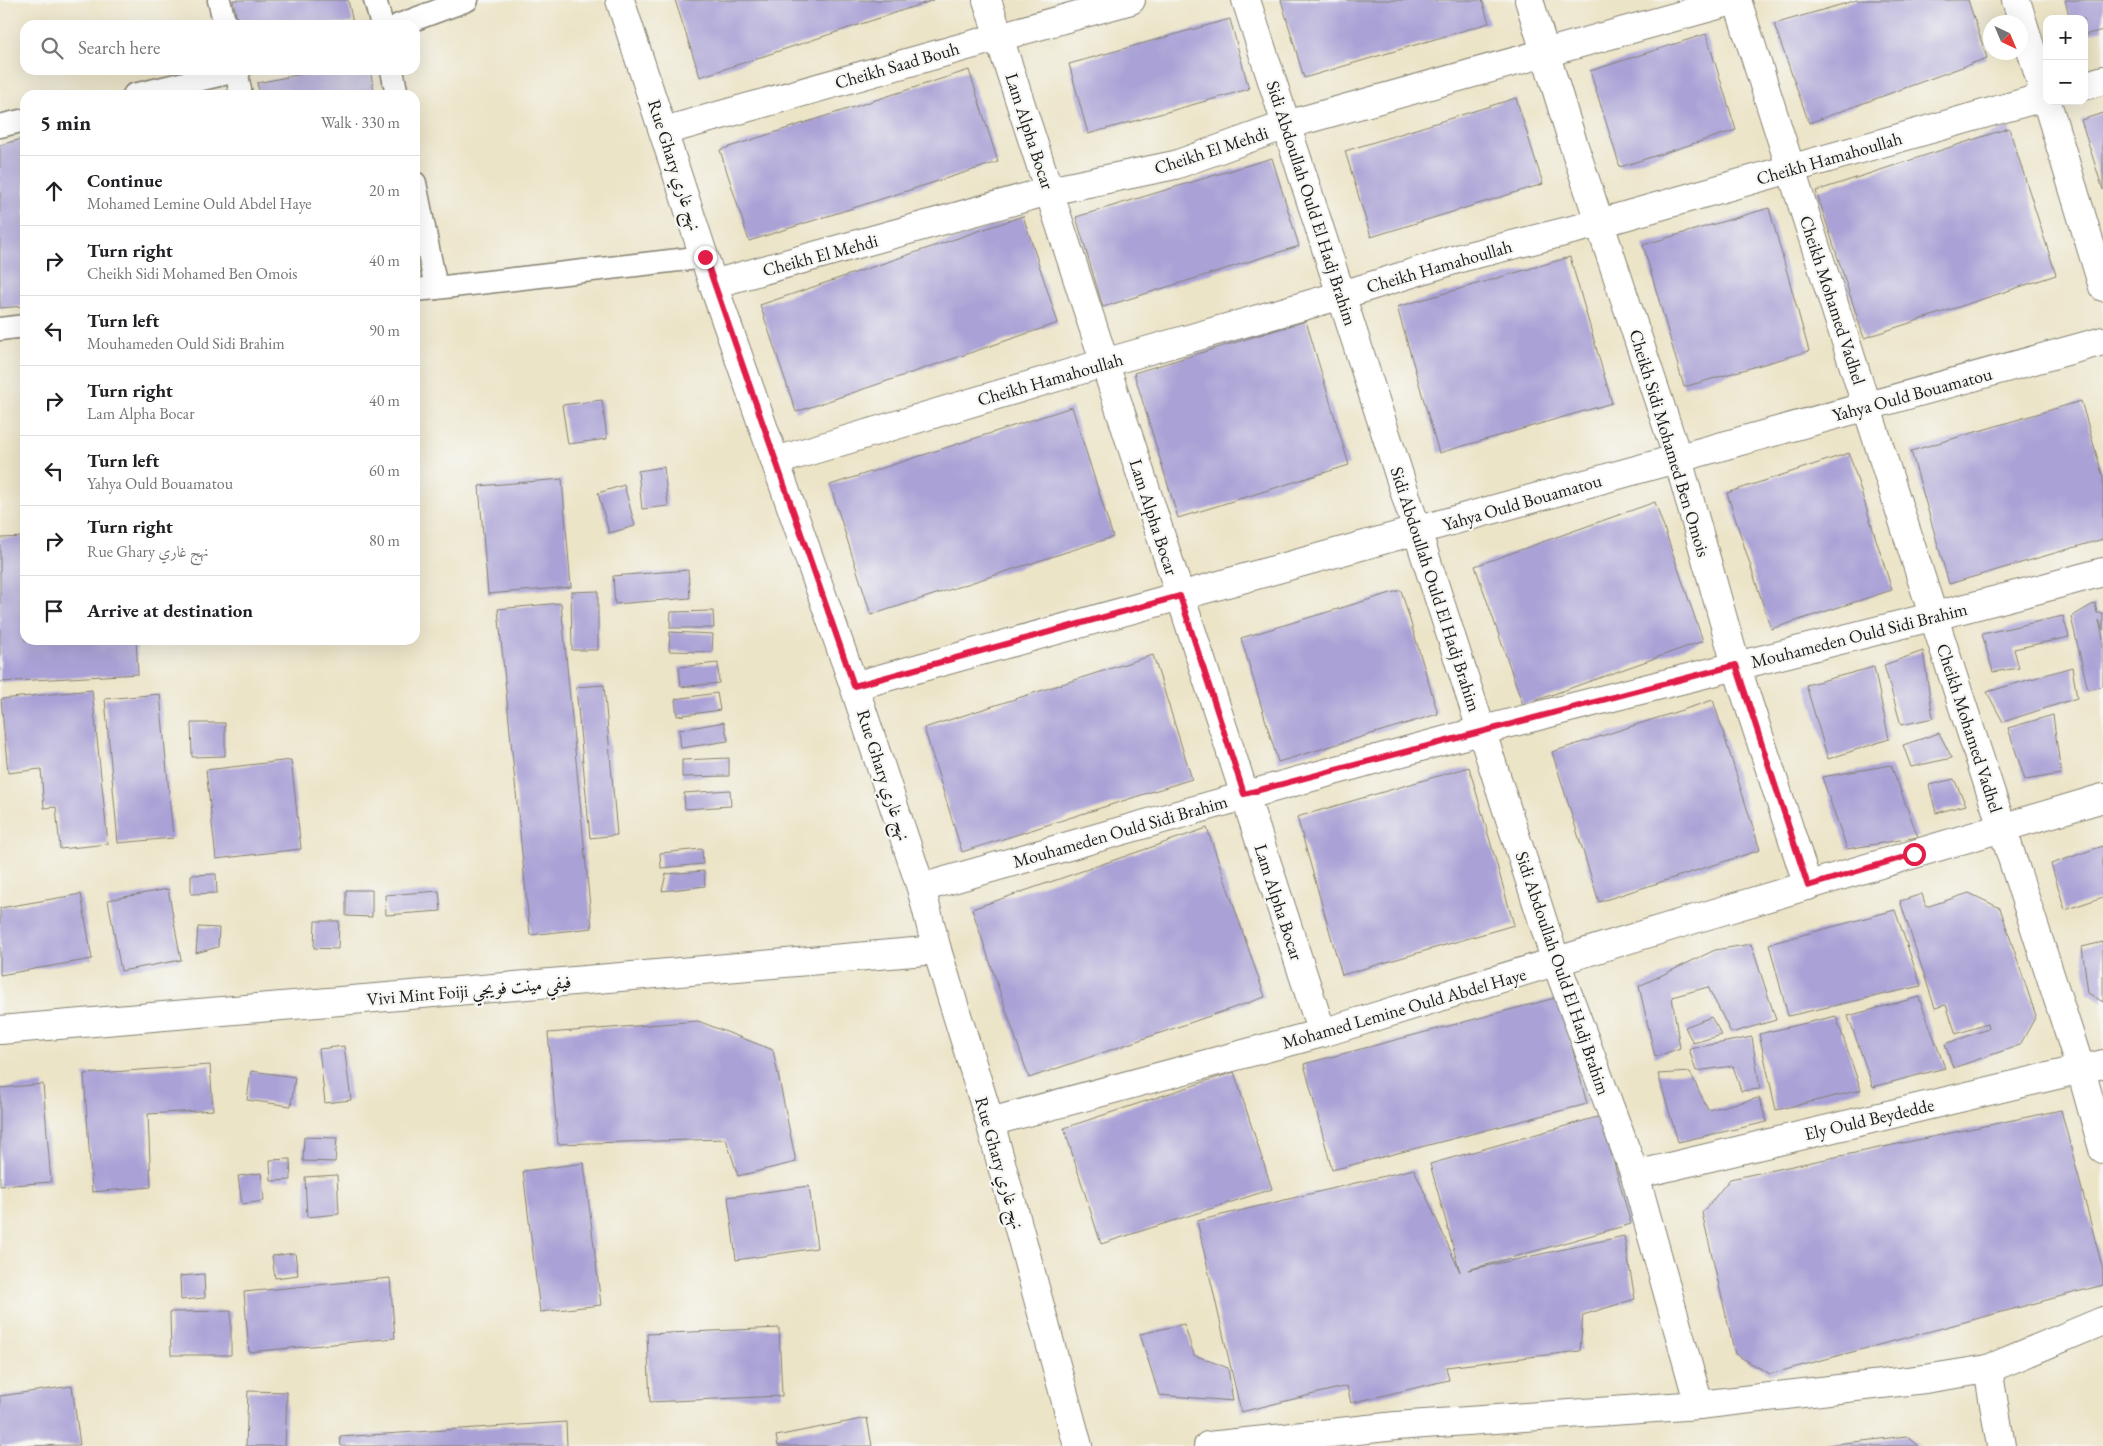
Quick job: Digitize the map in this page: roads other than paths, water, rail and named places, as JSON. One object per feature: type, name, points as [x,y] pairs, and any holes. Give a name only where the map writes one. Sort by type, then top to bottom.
[{"type":"street","name":"Rue Ghary نهج غاري","points":[[620,0],[713,284],[854,686],[921,888],[937,950],[990,1122],[1078,1446]]},
{"type":"street","name":"Lam Alpha Bocar","points":[[987,0],[1322,1033]]},
{"type":"street","name":"Cheikh Saad Bouh","points":[[664,131],[1131,0]]},
{"type":"street","name":"Sidi Abdoullah Ould El Hadj Brahim","points":[[1246,0],[1556,962],[1635,1175],[1699,1405]]},
{"type":"street","name":"Cheikh Sidi Mohamed Ben Omois","points":[[1529,0],[1678,459],[1736,665],[1808,886]]},
{"type":"street","name":"Cheikh El Mehdi","points":[[713,284],[1049,191],[1175,165],[1286,125],[1736,0]]},
{"type":"street","name":"Cheikh Mohamed Vadhel","points":[[1736,0],[2002,828],[2092,1067],[2103,1149]]},
{"type":"street","points":[[2016,0],[2043,86]]},
{"type":"street","points":[[2088,85],[2103,80]]},
{"type":"street","name":"Cheikh Hamahoullah","points":[[776,461],[1104,363],[1342,295],[1464,257],[1600,222],[2043,97]]},
{"type":"street","points":[[2049,105],[2103,287]]},
{"type":"street","name":"Yahya Ould Bouamatou","points":[[854,686],[2103,341]]},
{"type":"street","name":"Mouhameden Ould Sidi Brahim","points":[[921,888],[1244,794],[1736,665],[1934,618],[2103,572]]},
{"type":"street","name":"Mohamed Lemine Ould Abdel Haye","points":[[990,1122],[1322,1033],[2103,798]]},
{"type":"street","name":"Vivi Mint Foiji فيفي مينت فويجي","points":[[0,1030],[937,950]]},
{"type":"street","name":"Ely Ould Beydedde","points":[[1635,1175],[2092,1067]]},
{"type":"street","points":[[1208,1446],[1396,1426],[1699,1405],[1841,1390],[1988,1368],[2103,1321]]},
{"type":"street","points":[[1988,1368],[2001,1446]]},
{"type":"lane","points":[[219,0],[224,20]]},
{"type":"lane","points":[[375,0],[381,20]]},
{"type":"lane","points":[[413,20],[467,0]]},
{"type":"lane","points":[[155,90],[216,75]]},
{"type":"lane","points":[[238,75],[241,90]]},
{"type":"lane","points":[[393,75],[396,90]]},
{"type":"lane","points":[[0,126],[20,121]]},
{"type":"lane","points":[[420,231],[426,289],[705,257]]},
{"type":"lane","points":[[0,329],[20,327]]}]
